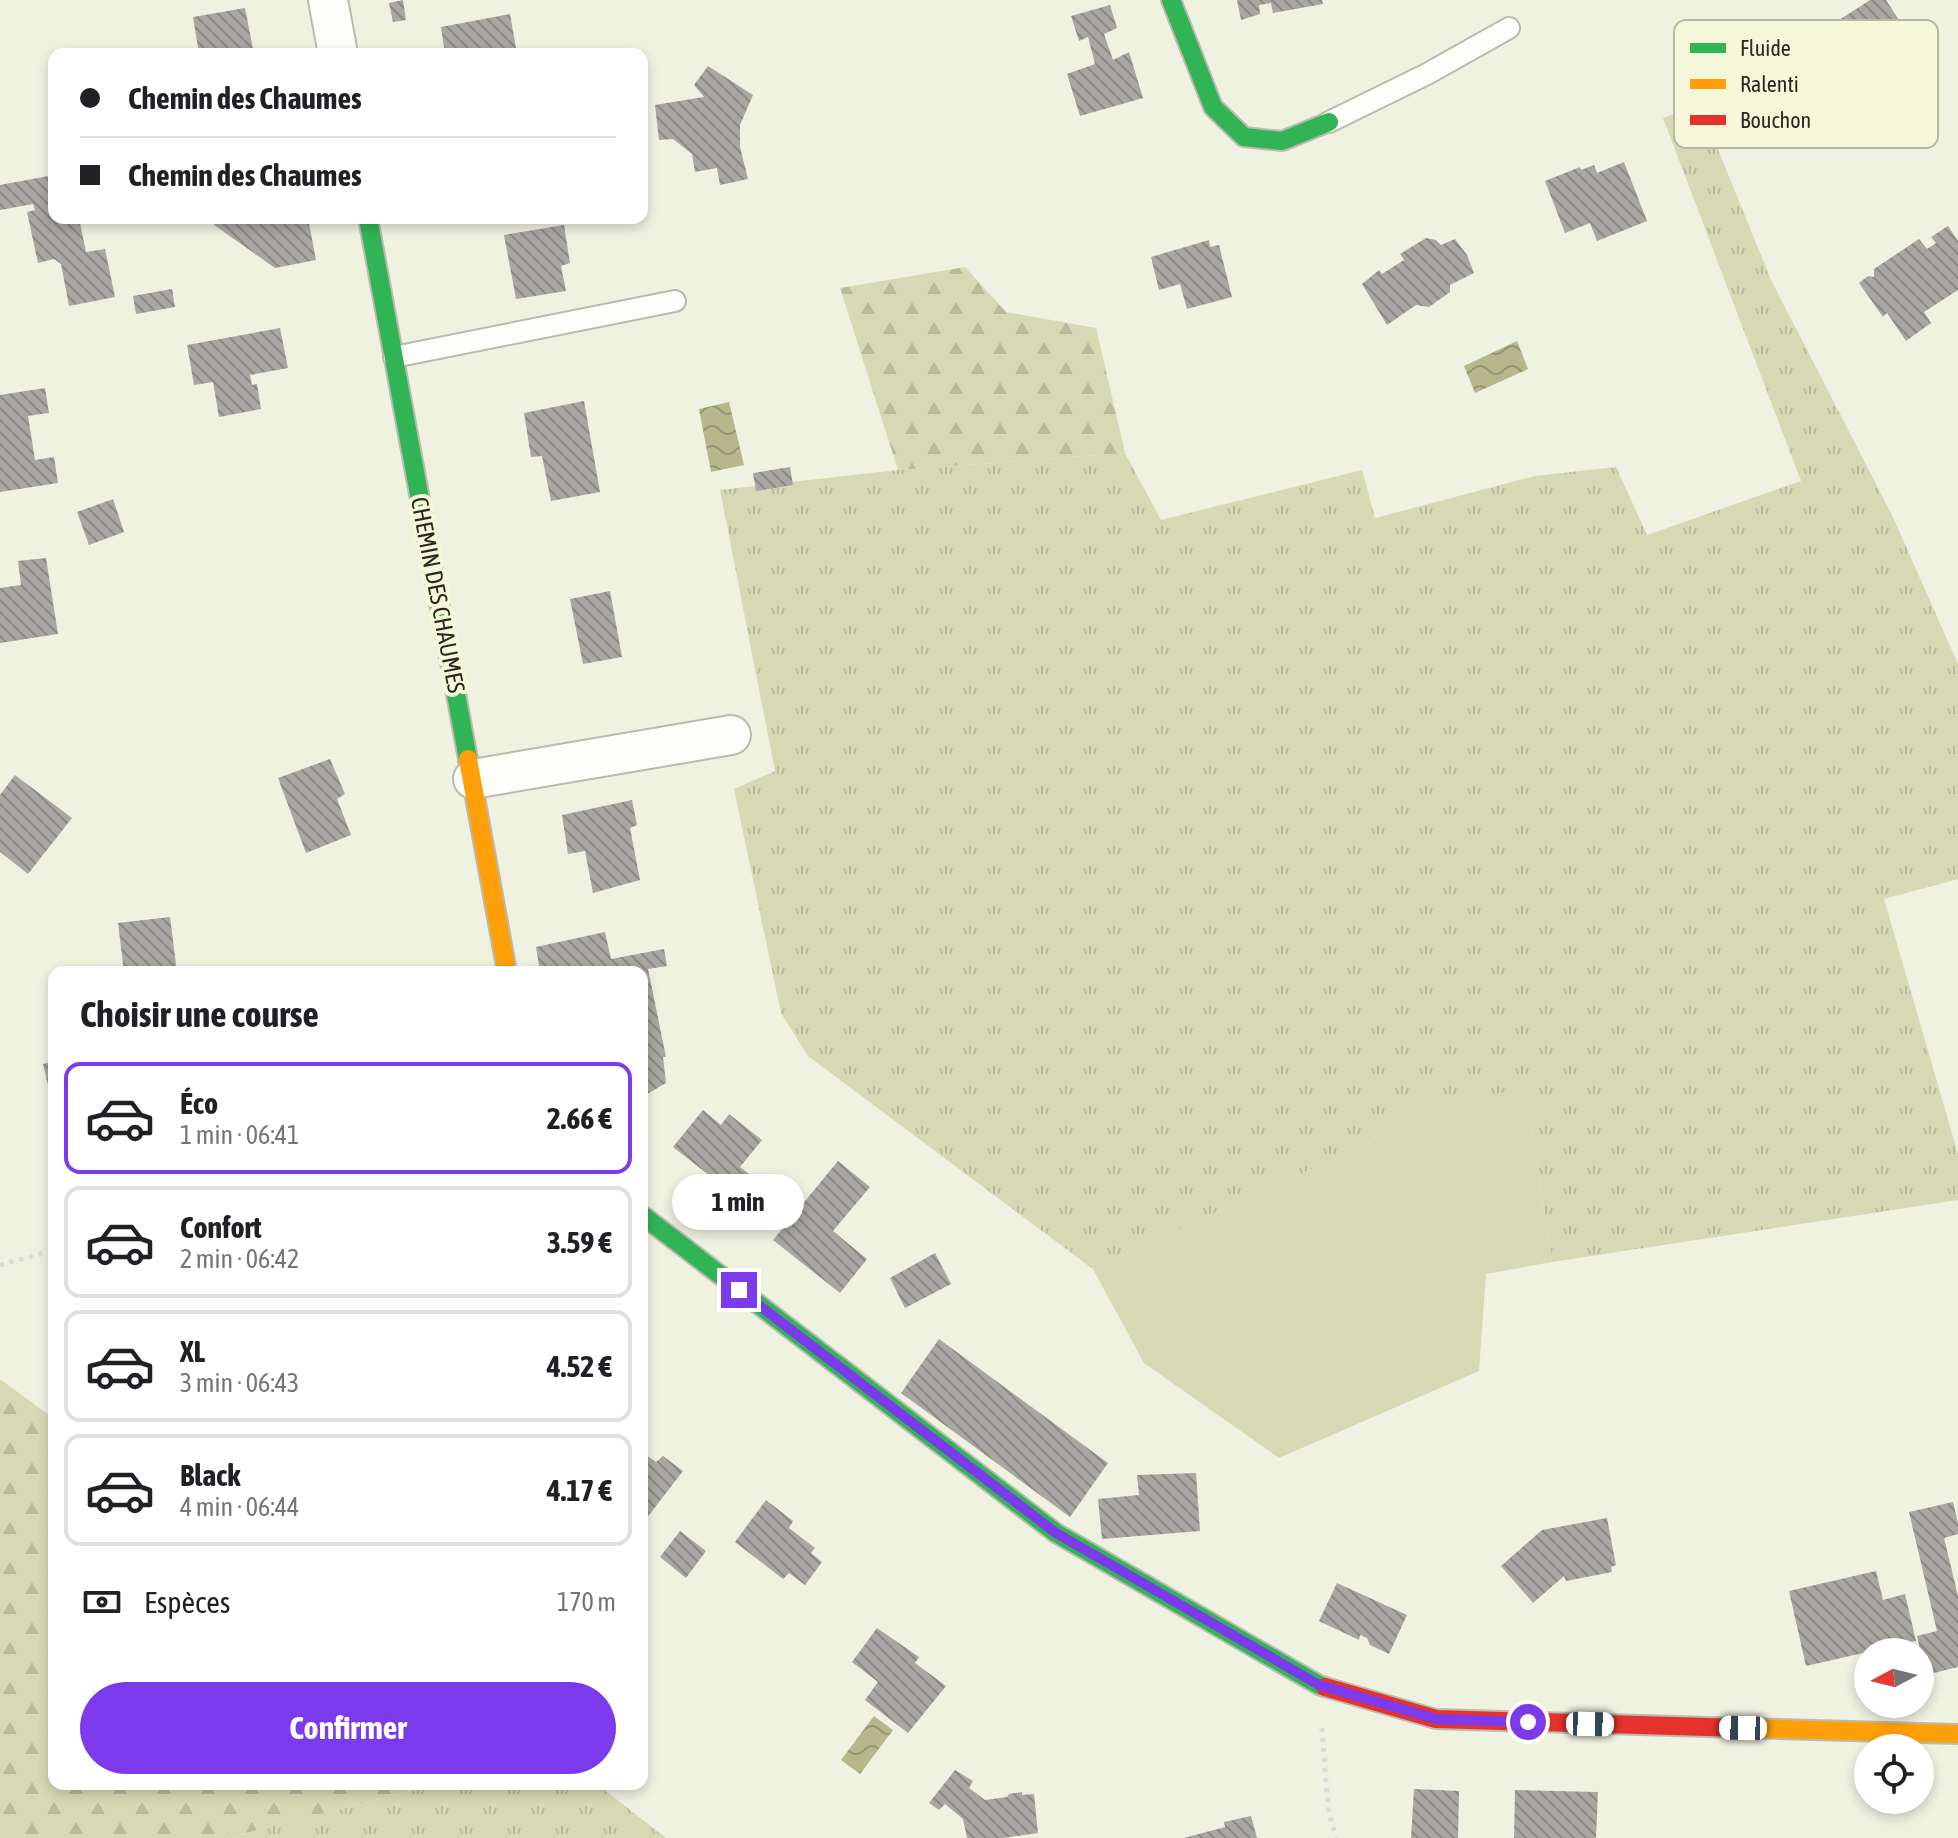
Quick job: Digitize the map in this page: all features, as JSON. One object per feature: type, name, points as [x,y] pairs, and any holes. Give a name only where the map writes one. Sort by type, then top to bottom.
[{"type":"street","points":[[328,0],[337,48]]},
{"type":"street","points":[[1171,0],[1213,107],[1244,137],[1282,141],[1329,122]]},
{"type":"street","name":"CHEMIN DES CHAUMES","points":[[369,224],[506,966]]},
{"type":"street","points":[[473,779],[731,735]]},
{"type":"street","points":[[648,1220],[1056,1533],[1319,1685],[1436,1719],[1958,1734]]},
{"type":"lane","points":[[1329,122],[1427,74],[1509,28]]},
{"type":"lane","points":[[394,357],[675,301]]},
{"type":"path","points":[[0,1265],[48,1252]]},
{"type":"path","points":[[1319,1685],[1328,1808],[1336,1838]]},
{"type":"green space","points":[[1674,114],[1674,147],[1663,118]]},
{"type":"green space","points":[[1674,148],[1717,148],[1771,280],[1892,515],[1958,664],[1958,879],[1884,899],[1958,1154],[1958,1200],[1552,1262],[1526,1091],[1412,1103],[1369,1143],[1093,1269],[808,1056],[781,1013],[734,789],[775,771],[720,490],[898,470],[1125,453],[1161,520],[1362,470],[1375,518],[1535,476],[1616,467],[1647,535],[1801,481]]},
{"type":"green space","points":[[965,267],[1006,312],[1096,328],[1125,453],[898,470],[840,288]]},
{"type":"green space","points":[[1526,1090],[1552,1262],[1486,1274],[1479,1371],[1279,1458],[1144,1363],[1093,1269],[1369,1143],[1412,1103]]},
{"type":"green space","points":[[0,1379],[48,1415],[48,1790],[415,1790],[227,1838],[0,1838]]},
{"type":"green space","points":[[415,1790],[605,1790],[666,1838],[227,1838]]},
{"type":"water","points":[[1517,341],[1528,369],[1475,393],[1464,366]]},
{"type":"water","points":[[729,402],[744,465],[711,472],[699,409]]},
{"type":"water","points":[[874,1716],[893,1730],[860,1774],[841,1760]]},
{"type":"building","points":[[403,0],[406,20],[393,22],[389,3]]},
{"type":"building","points":[[1237,0],[1322,0],[1323,4],[1273,13],[1271,3],[1259,5],[1260,14],[1241,20]]},
{"type":"building","points":[[1870,0],[1886,0],[1899,20],[1839,20]]},
{"type":"building","points":[[1110,5],[1117,28],[1104,34],[1113,60],[1129,52],[1143,98],[1080,116],[1067,74],[1095,64],[1088,37],[1079,41],[1071,16]]},
{"type":"building","points":[[245,8],[253,48],[198,48],[193,17]]},
{"type":"building","points":[[510,14],[516,48],[444,48],[441,27]]},
{"type":"building","points":[[708,66],[753,95],[740,125],[740,147],[748,179],[720,185],[717,168],[695,172],[692,154],[673,139],[659,140],[655,105],[704,97],[694,85]]},
{"type":"building","points":[[1624,162],[1647,221],[1597,241],[1590,223],[1565,233],[1545,181],[1580,167],[1581,170],[1594,165],[1597,173]]},
{"type":"building","points":[[48,176],[48,224],[80,224],[86,252],[105,249],[115,297],[69,306],[61,264],[54,259],[38,263],[27,212],[35,210],[33,204],[0,210],[0,185]]},
{"type":"building","points":[[309,224],[316,260],[275,268],[214,225]]},
{"type":"building","points":[[564,225],[570,263],[561,266],[566,291],[516,299],[504,235]]},
{"type":"building","points":[[1948,226],[1958,241],[1958,290],[1924,312],[1931,323],[1906,341],[1887,313],[1883,317],[1859,283],[1868,276],[1874,277],[1874,269],[1919,239],[1927,249],[1936,243],[1931,237]]},
{"type":"building","points":[[1426,238],[1436,240],[1441,245],[1455,239],[1467,255],[1474,273],[1450,285],[1450,292],[1429,307],[1416,305],[1387,325],[1362,284],[1379,270],[1382,274],[1404,260],[1400,254]]},
{"type":"building","points":[[1209,240],[1210,247],[1219,245],[1232,297],[1187,309],[1180,284],[1159,290],[1151,257]]},
{"type":"building","points":[[172,289],[175,307],[136,314],[133,296]]},
{"type":"building","points":[[280,328],[288,368],[250,375],[252,385],[257,384],[261,409],[219,417],[213,382],[194,385],[187,345]]},
{"type":"building","points":[[45,388],[49,413],[28,416],[35,460],[54,457],[58,483],[0,492],[0,395]]},
{"type":"building","points":[[584,401],[600,492],[551,501],[542,456],[531,457],[524,413]]},
{"type":"building","points":[[790,467],[793,485],[756,491],[753,473]]},
{"type":"building","points":[[113,499],[124,532],[89,545],[77,512]]},
{"type":"building","points":[[46,558],[58,634],[0,643],[0,588],[21,585],[18,561]]},
{"type":"building","points":[[610,591],[622,657],[583,664],[570,599]]},
{"type":"building","points":[[330,759],[345,794],[337,799],[351,835],[306,853],[278,778]]},
{"type":"building","points":[[15,775],[72,818],[28,874],[0,852],[0,795]]},
{"type":"building","points":[[632,800],[637,825],[630,828],[640,880],[593,893],[585,851],[568,854],[562,815]]},
{"type":"building","points":[[170,917],[176,966],[123,966],[118,923]]},
{"type":"building","points":[[605,932],[611,959],[664,949],[667,966],[648,969],[648,966],[539,966],[536,947]]},
{"type":"building","points":[[648,969],[666,1057],[663,1057],[666,1083],[648,1094]]},
{"type":"building","points":[[48,1063],[48,1085],[43,1064]]},
{"type":"building","points":[[703,1110],[721,1125],[729,1114],[762,1140],[740,1167],[764,1185],[738,1217],[714,1197],[723,1186],[673,1147]]},
{"type":"building","points":[[838,1161],[870,1187],[833,1231],[867,1259],[840,1293],[773,1240]]},
{"type":"building","points":[[935,1253],[951,1284],[905,1308],[890,1278]]},
{"type":"building","points":[[939,1339],[1108,1463],[1070,1517],[901,1393]]},
{"type":"building","points":[[648,1456],[656,1462],[663,1456],[683,1471],[648,1516]]},
{"type":"building","points":[[1196,1473],[1200,1531],[1102,1539],[1098,1499],[1139,1495],[1137,1475]]},
{"type":"building","points":[[766,1500],[793,1521],[789,1528],[815,1548],[811,1553],[822,1562],[805,1585],[789,1573],[783,1579],[735,1542]]},
{"type":"building","points":[[1953,1502],[1958,1523],[1958,1534],[1944,1538],[1958,1596],[1958,1667],[1934,1673],[1934,1638],[1917,1636],[1937,1631],[1909,1512]]},
{"type":"building","points":[[1607,1518],[1616,1565],[1611,1567],[1612,1572],[1566,1581],[1564,1576],[1533,1603],[1501,1566],[1542,1530]]},
{"type":"building","points":[[680,1531],[706,1551],[686,1578],[660,1557]]},
{"type":"building","points":[[1876,1571],[1883,1600],[1905,1594],[1915,1638],[1854,1638],[1854,1655],[1806,1666],[1789,1591]]},
{"type":"building","points":[[1337,1583],[1407,1615],[1389,1654],[1370,1645],[1367,1638],[1360,1635],[1359,1640],[1319,1621]]},
{"type":"building","points":[[877,1628],[919,1657],[915,1663],[946,1686],[908,1733],[865,1700],[878,1682],[852,1662]]},
{"type":"building","points":[[955,1770],[973,1781],[969,1788],[985,1800],[1022,1792],[1022,1795],[1034,1794],[1038,1833],[1003,1838],[967,1838],[963,1819],[945,1804],[939,1810],[929,1803]]},
{"type":"building","points":[[1414,1789],[1459,1791],[1458,1838],[1411,1838]]},
{"type":"building","points":[[1515,1790],[1598,1792],[1596,1838],[1514,1838]]},
{"type":"building","points":[[1251,1816],[1257,1838],[1184,1838],[1225,1827],[1224,1822]]},
{"type":"traffic: fast","points":[[1171,0],[1213,107],[1244,137],[1282,141],[1329,122]]},
{"type":"traffic: fast","points":[[369,224],[468,759]]},
{"type":"traffic: fast","points":[[648,1220],[1056,1533],[1325,1687]]},
{"type":"traffic: slow","points":[[468,759],[506,966]]},
{"type":"traffic: slow","points":[[1740,1728],[1958,1734]]},
{"type":"traffic: jam","points":[[1325,1687],[1436,1719],[1740,1728]]},
{"type":"route","points":[[739,1290],[1056,1533],[1319,1685],[1436,1719],[1528,1722]]}]
